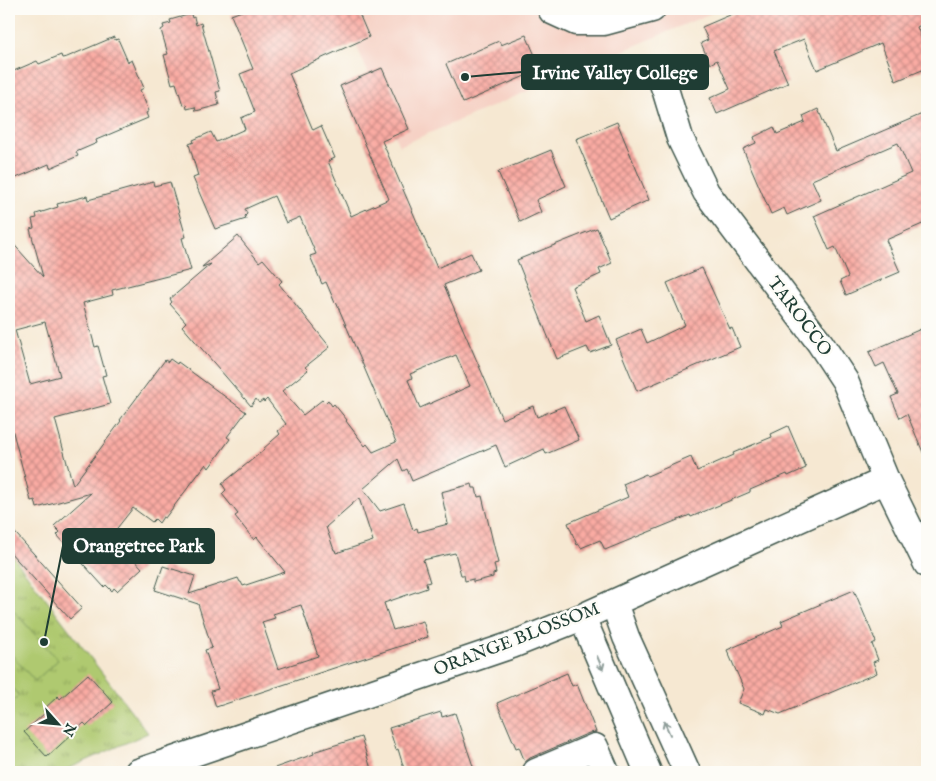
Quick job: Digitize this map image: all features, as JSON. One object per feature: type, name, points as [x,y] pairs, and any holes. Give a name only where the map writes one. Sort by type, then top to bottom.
[{"type":"street","points":[[550,9],[576,22],[604,22],[652,9]]},
{"type":"street","name":"TAROCCO","points":[[660,76],[680,138],[706,192],[820,343],[845,381],[886,480],[927,564]]},
{"type":"street","name":"ORANGE BLOSSOM","points":[[138,772],[512,645],[614,603],[886,480]]},
{"type":"street","points":[[614,603],[626,636],[687,772]]},
{"type":"street","points":[[582,617],[648,772]]},
{"type":"street","points":[[536,772],[595,747],[606,772]]},
{"type":"shaded area","points":[[341,9],[721,9],[399,146]]},
{"type":"green space","points":[[9,551],[148,733],[61,772],[9,772]]},
{"type":"green space","points":[[13,610],[58,660],[35,681],[9,652],[9,614]]},
{"type":"green space","points":[[9,684],[19,696],[9,705]]},
{"type":"building","points":[[247,9],[357,9],[369,37],[289,73],[313,130],[321,126],[335,158],[328,161],[351,216],[389,199],[340,86],[382,68],[409,129],[382,141],[437,268],[471,253],[479,270],[444,285],[502,419],[533,406],[537,417],[564,406],[579,440],[546,454],[544,449],[505,467],[496,445],[412,481],[407,469],[403,471],[398,459],[363,489],[380,511],[404,503],[413,530],[417,528],[418,532],[448,524],[441,492],[472,484],[473,488],[476,488],[478,497],[482,496],[498,563],[494,564],[496,573],[493,574],[493,577],[473,582],[473,579],[465,581],[464,575],[461,575],[455,553],[423,560],[430,582],[426,583],[427,588],[384,603],[393,630],[423,621],[428,637],[216,707],[211,691],[218,689],[205,650],[212,648],[198,604],[155,590],[163,566],[195,576],[189,594],[238,578],[243,586],[285,572],[257,537],[254,540],[235,516],[238,514],[222,494],[226,490],[222,484],[264,450],[280,434],[278,431],[286,424],[267,399],[259,403],[256,399],[251,406],[182,326],[186,322],[170,304],[172,302],[170,299],[211,264],[202,267],[238,236],[259,262],[263,259],[282,281],[279,284],[330,347],[305,367],[308,370],[282,391],[303,415],[322,400],[325,403],[328,400],[332,406],[334,404],[365,446],[367,444],[373,452],[396,442],[336,302],[326,282],[322,284],[310,256],[316,254],[300,217],[286,223],[274,196],[245,209],[246,219],[215,229],[193,178],[198,176],[189,144],[194,142],[193,140],[211,132],[216,142],[245,129],[241,118],[255,112],[240,74],[253,69],[231,15]],"holes":[[[456,355],[470,386],[420,408],[408,380],[412,378],[410,374]],[[359,498],[373,541],[336,553],[326,527]],[[301,605],[318,656],[278,669],[262,622],[275,618],[273,614]]]},
{"type":"building","points":[[744,9],[927,9],[927,22],[917,27],[927,51],[927,68],[896,81],[881,43],[817,70],[804,39],[774,51],[788,83],[717,114],[710,98],[730,89],[717,60],[710,64],[701,43],[708,40],[702,27]]},
{"type":"building","points":[[191,14],[196,25],[201,23],[220,91],[216,92],[219,105],[196,111],[195,107],[187,109],[186,104],[183,105],[176,83],[172,84],[164,55],[168,54],[161,30],[164,28],[163,25],[171,23],[170,20]]},
{"type":"building","points":[[526,35],[541,69],[463,103],[446,64],[499,41],[501,45]]},
{"type":"building","points":[[114,37],[115,40],[118,39],[128,62],[132,60],[144,88],[140,90],[149,111],[146,113],[148,118],[96,140],[97,143],[76,152],[78,156],[50,168],[49,164],[9,181],[9,73],[37,61],[39,64],[61,55],[62,58],[67,57]]},
{"type":"building","points":[[818,109],[836,151],[927,112],[927,222],[886,240],[900,272],[846,295],[840,281],[848,277],[835,247],[829,250],[814,216],[911,173],[898,143],[812,180],[821,200],[787,215],[784,208],[771,214],[743,149],[756,143],[754,137],[774,127],[777,134],[805,122],[803,116]]},
{"type":"building","points":[[617,122],[649,200],[609,218],[576,139]]},
{"type":"building","points":[[551,150],[566,186],[536,200],[541,212],[520,222],[498,172]]},
{"type":"building","points":[[153,182],[154,186],[170,182],[186,237],[182,238],[191,270],[112,290],[113,295],[83,303],[95,347],[98,346],[106,375],[102,376],[110,404],[55,419],[73,485],[165,360],[168,362],[170,359],[177,364],[178,362],[246,412],[227,437],[230,439],[209,468],[206,464],[165,518],[163,517],[159,523],[155,519],[152,522],[133,508],[114,532],[123,541],[120,544],[142,568],[117,591],[114,588],[112,591],[106,585],[104,587],[57,535],[60,532],[54,526],[91,493],[37,508],[35,500],[31,501],[9,417],[9,239],[43,277],[30,229],[34,228],[32,219],[37,218],[36,214],[58,207],[57,204],[87,196],[88,200]],"holes":[[[45,322],[60,376],[30,384],[15,330]]]},
{"type":"building","points":[[597,228],[612,263],[599,269],[601,274],[572,287],[586,321],[599,315],[611,345],[590,353],[587,347],[557,359],[517,260]]},
{"type":"building","points":[[702,268],[740,347],[637,391],[616,340],[641,329],[647,343],[685,325],[667,283]]},
{"type":"building","points":[[923,328],[927,338],[927,462],[907,414],[900,418],[891,397],[898,394],[884,363],[876,367],[869,352]]},
{"type":"building","points":[[788,426],[806,468],[788,476],[787,474],[691,517],[690,515],[605,550],[600,540],[581,548],[579,544],[577,545],[568,523],[628,497],[623,484],[691,457],[697,471],[734,455],[733,453],[772,437],[771,434]]},
{"type":"building","points":[[9,526],[82,608],[70,619],[9,551]]},
{"type":"building","points":[[854,590],[876,642],[872,644],[878,660],[873,662],[877,673],[780,714],[767,709],[765,714],[738,703],[744,689],[727,650],[783,626],[781,621]]},
{"type":"building","points":[[567,673],[572,686],[577,684],[596,732],[589,733],[530,758],[525,762],[519,747],[516,748],[497,703]]},
{"type":"building","points":[[88,674],[113,702],[87,726],[84,723],[47,757],[24,732],[45,713],[43,710],[58,696],[60,699]]},
{"type":"building","points":[[441,712],[442,717],[455,713],[475,772],[405,772],[389,728]]},
{"type":"building","points":[[361,737],[372,772],[269,772],[269,770],[314,754],[313,752]]},
{"type":"place","name":"Irvine Valley College","points":[[465,77]]},
{"type":"place","name":"Orangetree Park","points":[[44,642]]}]
